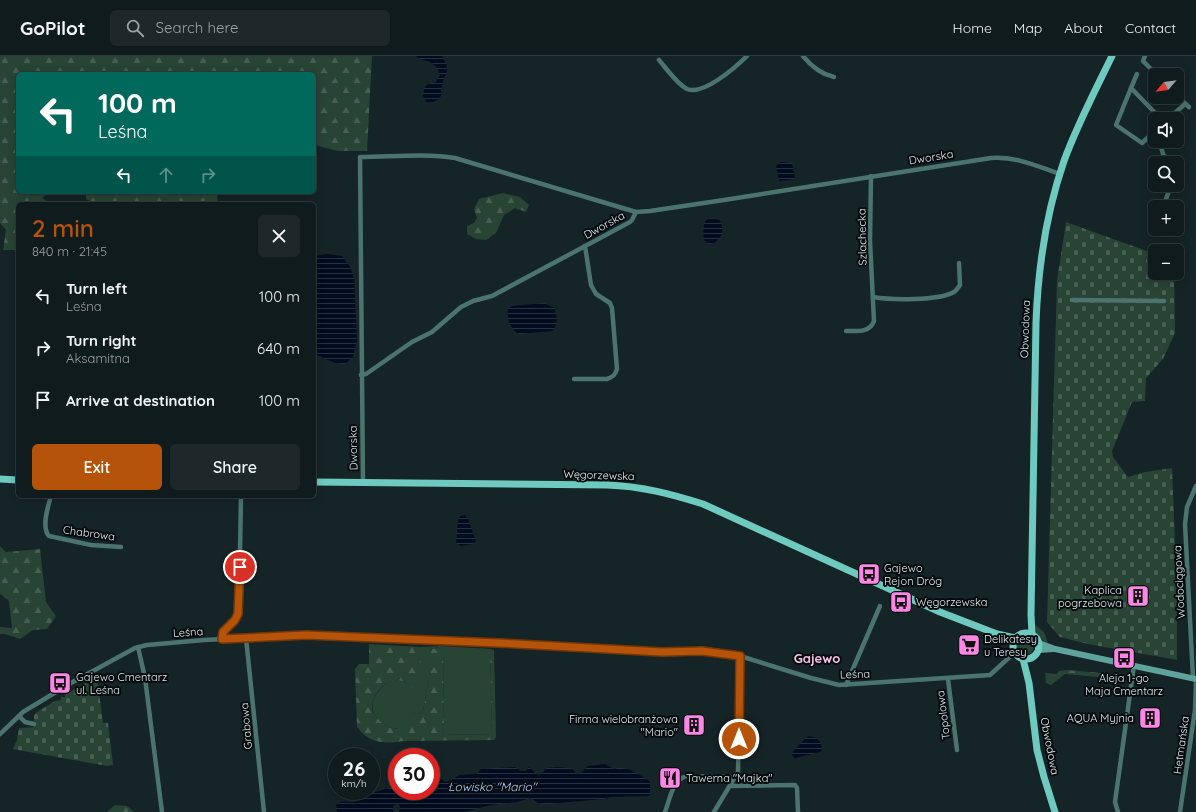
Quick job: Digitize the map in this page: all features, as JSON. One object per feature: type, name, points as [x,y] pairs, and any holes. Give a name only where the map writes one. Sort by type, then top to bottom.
[{"type":"main road","name":"Obwodowa","points":[[1032,634],[1031,616],[1037,296],[1046,231],[1060,174],[1080,120],[1112,56]]},
{"type":"main road","points":[[0,480],[16,480]]},
{"type":"main road","name":"Węgorzewska","points":[[316,482],[607,485],[636,487],[663,492],[703,504],[906,597],[997,634],[1015,638]]},
{"type":"main road","name":"Obwodowa","points":[[1024,633],[1031,616]]},
{"type":"main road","points":[[1024,633],[1032,634],[1038,640],[1039,647],[1035,655],[1027,659],[1017,656],[1013,649],[1015,638],[1024,633]]},
{"type":"main road","name":"Węgorzewska","points":[[997,634],[1013,649]]},
{"type":"main road","name":"Obwodowa","points":[[1027,659],[1037,750],[1055,812]]},
{"type":"street","points":[[659,60],[681,85],[694,90],[709,85],[725,76],[747,56]]},
{"type":"street","points":[[803,56],[816,69],[828,76],[834,77]]},
{"type":"street","points":[[1145,56],[1143,60],[1150,68]]},
{"type":"street","points":[[1137,74],[1116,125],[1142,143],[1148,138]]},
{"type":"street","points":[[1131,88],[1154,112]]},
{"type":"street","points":[[1178,112],[1187,105],[1184,102]]},
{"type":"street","points":[[361,374],[360,157],[444,156],[455,158],[636,212]]},
{"type":"street","name":"Dworska","points":[[363,483],[361,374],[366,374],[412,342],[432,332],[466,303],[492,296],[632,220],[636,212],[976,159],[1004,157],[1017,159],[1060,174]]},
{"type":"street","name":"Szlachecka","points":[[846,331],[862,331],[870,328],[874,321],[870,241],[871,176]]},
{"type":"street","points":[[574,379],[607,379],[611,378],[617,369],[612,308],[610,302],[596,294],[591,285],[585,246]]},
{"type":"street","points":[[873,297],[885,299],[910,299],[933,297],[954,292],[960,285],[959,263]]},
{"type":"street","points":[[1072,300],[1164,301]]},
{"type":"street","name":"Wodociągowa","points":[[1195,680],[1185,524],[1187,507],[1196,486]]},
{"type":"street","name":"Chabrowa","points":[[50,498],[46,510],[45,528],[45,531],[49,536],[91,545],[121,547]]},
{"type":"street","points":[[222,639],[223,632],[235,620],[239,608],[241,498]]},
{"type":"street","points":[[846,685],[880,606]]},
{"type":"street","name":"Leśna","points":[[0,734],[23,712],[117,657],[138,647],[147,645],[222,639],[306,635],[499,643],[662,652],[702,651],[740,656],[818,680],[846,685],[990,675],[1013,649]]},
{"type":"street","name":"Grabowa","points":[[246,638],[264,812]]},
{"type":"street","points":[[138,647],[144,678],[162,812]]},
{"type":"street","points":[[1039,647],[1134,665],[1195,680]]},
{"type":"street","points":[[714,812],[736,777],[739,765],[740,656]]},
{"type":"street","points":[[1118,812],[1115,802],[1134,665]]},
{"type":"street","name":"Topolowa","points":[[948,679],[956,750]]},
{"type":"street","name":"Hetmańska","points":[[1180,812],[1194,716],[1195,680]]},
{"type":"street","points":[[19,716],[25,722],[34,724]]},
{"type":"street","points":[[665,812],[674,788],[678,782],[686,776],[736,777]]},
{"type":"street","points":[[730,786],[795,785],[797,788],[798,812]]},
{"type":"green space","points":[[0,56],[372,56],[367,151],[338,151],[316,145],[316,72],[16,72],[16,194],[47,194],[42,198],[48,202],[16,202],[16,250],[3,250],[6,230],[0,223]]},
{"type":"green space","points":[[503,193],[520,197],[529,205],[526,212],[515,208],[504,215],[496,233],[486,240],[476,239],[467,234],[467,226],[474,223],[477,218],[474,209],[479,199]]},
{"type":"green space","points":[[86,194],[217,194],[218,202],[92,202],[86,199]]},
{"type":"green space","points":[[1066,222],[1148,251],[1148,280],[1174,280],[1175,333],[1163,359],[1146,378],[1145,401],[1132,402],[1112,451],[1113,457],[1128,477],[1145,472],[1172,468],[1177,592],[1177,660],[1088,644],[1060,637],[1047,622],[1057,281]]},
{"type":"green space","points":[[0,546],[6,552],[40,549],[46,602],[56,616],[47,629],[33,630],[20,639],[5,634],[0,634],[0,627],[12,628],[9,601],[0,594]]},
{"type":"green space","points":[[1034,624],[1044,632],[1048,643],[1038,636]]},
{"type":"green space","points":[[1021,637],[1029,637],[1034,642],[1032,653],[1029,655],[1021,655],[1016,650],[1016,642]]},
{"type":"green space","points":[[369,644],[419,647],[421,649],[420,687],[414,690],[407,683],[397,680],[384,685],[374,697],[372,707],[373,712],[381,722],[391,728],[400,728],[407,722],[413,713],[419,714],[423,711],[430,671],[430,650],[442,646],[444,730],[442,734],[492,735],[490,649],[494,650],[496,737],[494,740],[378,742],[367,737],[357,727],[355,669],[359,664],[369,664]]},
{"type":"green space","points":[[441,646],[430,650],[430,671],[423,711],[419,714],[413,713],[407,723],[400,728],[391,728],[379,720],[374,713],[373,704],[376,695],[383,686],[392,681],[398,680],[404,681],[412,686],[421,649],[419,647]]},
{"type":"green space","points":[[441,646],[492,649],[490,650],[492,735],[442,734],[444,730],[443,648]]},
{"type":"green space","points":[[1067,670],[1124,675],[1124,679],[1065,674],[1051,685],[1046,683],[1045,673],[1057,674],[1059,671]]},
{"type":"green space","points":[[97,676],[103,723],[108,723],[113,765],[107,766],[13,749],[17,740],[19,728],[34,727],[34,715],[37,712],[55,701],[61,700],[61,697],[65,697],[65,695]]},
{"type":"green space","points":[[115,805],[127,806],[134,812],[107,812]]},
{"type":"water","points":[[415,56],[442,56],[447,65],[441,96],[435,101],[427,102],[423,96],[425,87],[436,82],[440,75],[432,63]]},
{"type":"water","points":[[780,162],[792,163],[795,177],[794,179],[779,180],[776,166]]},
{"type":"water","points":[[710,218],[719,220],[722,231],[717,241],[709,244],[704,240],[703,230],[705,221]]},
{"type":"water","points":[[327,254],[342,256],[350,267],[354,278],[357,340],[353,357],[345,364],[335,363],[316,355],[316,256]]},
{"type":"water","points":[[544,303],[554,308],[557,317],[556,326],[552,331],[519,334],[511,327],[508,309],[512,306]]},
{"type":"water","points":[[465,515],[468,519],[476,541],[473,544],[461,546],[456,543],[458,521],[460,516]]},
{"type":"water","points":[[808,736],[814,737],[818,740],[821,744],[822,750],[820,752],[795,758],[792,755],[794,750]]},
{"type":"water","name":"Łowisko \"Mario\"","points":[[605,764],[614,769],[628,769],[650,781],[650,795],[610,797],[603,799],[547,804],[538,803],[531,798],[517,802],[491,805],[465,812],[399,812],[400,806],[398,804],[393,806],[393,812],[337,812],[336,805],[340,802],[380,800],[380,791],[388,789],[388,800],[440,800],[440,779],[445,782],[460,775],[477,774],[481,769],[515,767],[521,771],[526,771],[529,767],[538,775],[542,774],[546,768],[557,767],[571,768],[577,774],[582,772],[588,766]]},
{"type":"place","name":"Gajewo Rejon Dróg","points":[[869,574]]},
{"type":"place","name":"Kaplica pogrzebowa","points":[[1138,596]]},
{"type":"place","name":"Węgorzewska","points":[[901,602]]},
{"type":"place","name":"Delikatesy u Teresy","points":[[969,645]]},
{"type":"place","name":"Aleja 1-go Maja Cmentarz","points":[[1124,658]]},
{"type":"place","name":"Gajewo Cmentarz ul. Leśna","points":[[60,683]]},
{"type":"place","name":"AQUA Myjnia","points":[[1150,718]]},
{"type":"place","name":"Firma wielobranżowa \"Mario\"","points":[[694,725]]},
{"type":"place","name":"Tawerna \"Majka\"","points":[[670,778]]},
{"type":"district","name":"Gajewo","points":[[817,658]]},
{"type":"route","points":[[240,567],[238,614],[232,624],[223,632],[222,639],[306,635],[499,643],[662,652],[686,650],[717,652],[740,656],[739,739]]}]
